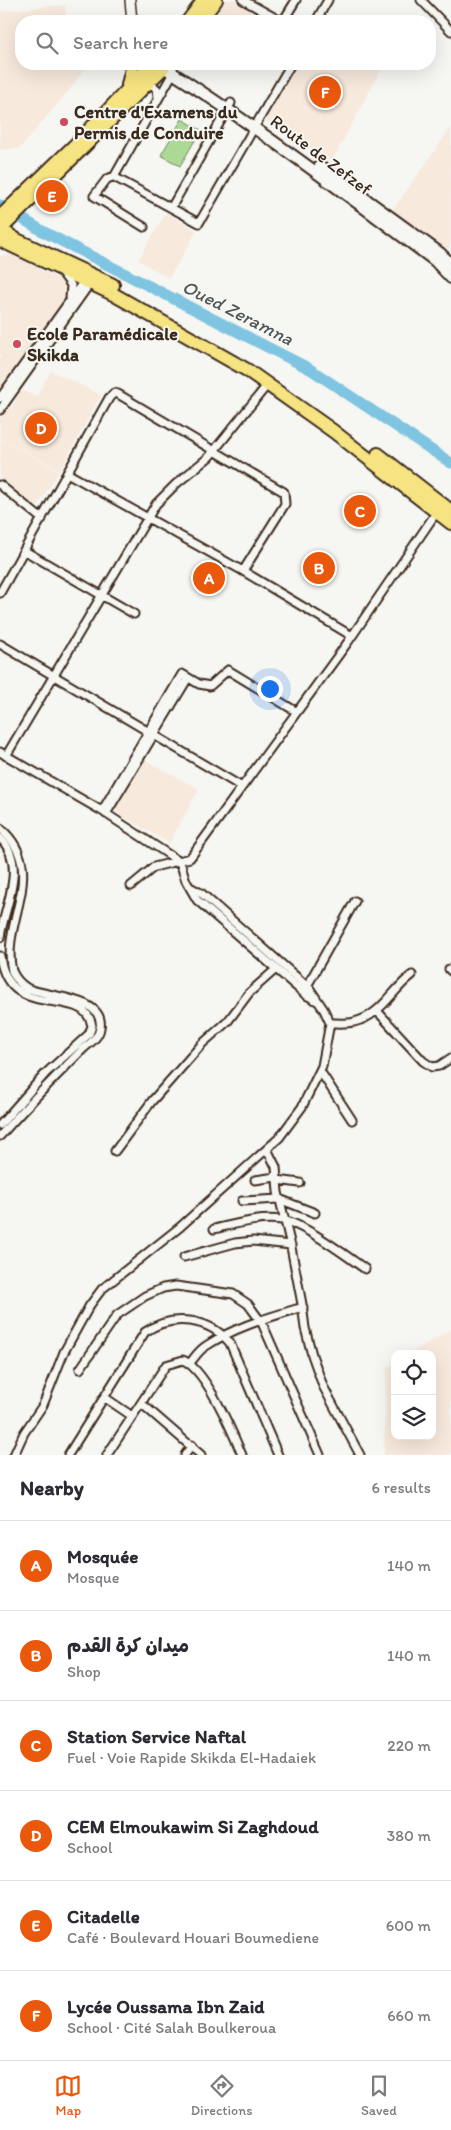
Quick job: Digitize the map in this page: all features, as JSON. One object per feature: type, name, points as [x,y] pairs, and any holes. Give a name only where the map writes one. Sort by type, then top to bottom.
[{"type":"highway","points":[[193,15],[204,0]]},
{"type":"highway","points":[[205,15],[216,0]]},
{"type":"highway","points":[[125,92],[131,70]]},
{"type":"highway","points":[[23,202],[125,92],[159,70]]},
{"type":"highway","points":[[161,70],[23,202],[4,216],[0,232],[54,266],[91,278],[268,384],[443,509]]},
{"type":"highway","points":[[4,216],[22,247]]},
{"type":"highway","points":[[0,252],[22,247],[91,278],[261,369],[443,509],[451,523]]},
{"type":"main road","name":"Route de Zefzef","points":[[171,70],[256,123],[448,265]]},
{"type":"street","points":[[130,0],[131,15]]},
{"type":"street","points":[[243,0],[271,15]]},
{"type":"street","points":[[286,15],[296,0]]},
{"type":"street","points":[[319,15],[328,0]]},
{"type":"street","points":[[421,0],[451,30]]},
{"type":"street","points":[[144,227],[94,196],[107,179],[114,176],[158,98],[164,70]]},
{"type":"street","points":[[114,176],[199,223],[287,70]]},
{"type":"street","points":[[144,85],[152,85],[157,89],[158,98]]},
{"type":"street","points":[[171,208],[229,106]]},
{"type":"street","points":[[54,266],[68,279],[71,285],[70,300]]},
{"type":"street","points":[[0,398],[70,300],[91,278]]},
{"type":"street","points":[[0,410],[91,278]]},
{"type":"street","points":[[268,384],[214,452],[169,490],[147,518],[54,675],[3,754],[104,813],[180,862],[197,900],[306,995],[320,1003]]},
{"type":"street","points":[[1,588],[25,551],[109,398],[114,394],[118,394],[214,452],[282,490],[286,495],[285,504],[243,571]]},
{"type":"street","points":[[67,473],[243,571],[352,636]]},
{"type":"street","points":[[0,485],[42,519]]},
{"type":"street","points":[[131,886],[154,867],[190,858],[443,509]]},
{"type":"street","points":[[25,551],[134,614]]},
{"type":"street","points":[[0,644],[242,787]]},
{"type":"street","points":[[104,813],[185,676],[199,684],[210,686],[228,670],[297,712]]},
{"type":"street","points":[[0,828],[15,844],[21,861],[20,879],[7,942],[9,962],[14,975],[18,981],[28,988],[74,999],[100,1020],[100,1027],[96,1037],[50,1081],[0,1136]]},
{"type":"street","points":[[0,838],[10,850],[14,869],[0,938]]},
{"type":"street","points":[[14,1455],[24,1433],[43,1406],[64,1352],[90,1304],[102,1289],[180,1227],[279,1138],[294,1118],[320,1071],[327,1048],[330,1023],[320,1003],[307,986],[201,893],[190,887]]},
{"type":"street","points":[[307,986],[355,901]]},
{"type":"street","points":[[0,956],[8,981],[17,992],[26,996],[87,1010]]},
{"type":"street","points":[[115,1151],[152,1100],[202,1044],[228,1021],[249,993],[276,969]]},
{"type":"street","points":[[330,1023],[354,1022],[378,1012],[401,984],[412,975]]},
{"type":"street","points":[[0,1125],[40,1079],[89,1034],[92,1023],[87,1010]]},
{"type":"street","points":[[378,1012],[423,1061],[432,1067],[438,1066],[451,1058]]},
{"type":"street","points":[[320,1071],[352,1120]]},
{"type":"street","points":[[267,1149],[276,1167],[279,1199],[303,1307],[304,1328],[323,1386],[360,1455]]},
{"type":"street","points":[[255,1180],[276,1179],[300,1183]]},
{"type":"street","points":[[242,1201],[279,1199],[315,1213]]},
{"type":"street","points":[[214,1229],[249,1221],[285,1220],[347,1255],[365,1270]]},
{"type":"street","points":[[184,1257],[235,1243],[253,1241],[290,1245]]},
{"type":"street","points":[[80,1369],[117,1315],[137,1300],[163,1288],[176,1286],[233,1294],[248,1304],[260,1320],[320,1455]]},
{"type":"street","points":[[190,1363],[204,1346],[224,1336],[260,1320],[303,1307]]},
{"type":"street","points":[[68,1455],[140,1338],[152,1327],[174,1321],[194,1321],[210,1327],[224,1336],[238,1359],[278,1455]]},
{"type":"street","points":[[109,1455],[166,1365],[178,1360],[190,1363],[208,1385],[242,1455]]},
{"type":"street","points":[[104,1397],[132,1416]]},
{"type":"street","points":[[141,1403],[192,1445],[201,1455]]},
{"type":"street","points":[[185,1455],[192,1445]]},
{"type":"shaded area","points":[[224,0],[237,0],[263,15],[215,15]]},
{"type":"shaded area","points":[[65,5],[66,15],[15,15],[15,70],[83,70],[72,87],[20,148],[0,150],[0,8],[1,11]]},
{"type":"shaded area","points":[[294,70],[381,70],[332,161],[265,120]]},
{"type":"shaded area","points":[[451,128],[451,244],[448,249],[392,211]]},
{"type":"shaded area","points":[[166,213],[197,231],[169,278],[138,260]]},
{"type":"shaded area","name":"Ecole Paramédicale Skikda","points":[[11,254],[66,283],[67,298],[0,390],[0,256]]},
{"type":"shaded area","points":[[51,371],[101,395],[60,470],[0,438],[0,419],[8,406],[12,408],[21,390],[36,397]]},
{"type":"shaded area","points":[[1,439],[59,471],[36,508],[0,477]]},
{"type":"shaded area","points":[[143,759],[199,789],[169,843],[112,810]]},
{"type":"shaded area","points":[[451,1329],[451,1455],[384,1455],[387,1368],[391,1366],[391,1440],[436,1440],[436,1350],[417,1350]]},
{"type":"green space","points":[[182,119],[201,130],[180,166],[161,155]]},
{"type":"waterway","name":"Oued Zeramna","points":[[0,205],[44,232],[310,369],[451,463]]},
{"type":"place","name":"Lycée Oussama Ibn Zaid","points":[[325,92]]},
{"type":"place","name":"Centre d'Examens du Permis de Conduire","points":[[64,122]]},
{"type":"place","name":"Citadelle","points":[[52,196]]},
{"type":"place","name":"Ecole Paramédicale Skikda","points":[[17,344]]},
{"type":"place","name":"CEM Elmoukawim Si Zaghdoud","points":[[41,428]]},
{"type":"place","name":"Station Service Naftal","points":[[360,511]]},
{"type":"place","name":"ميدان كرة القدم","points":[[319,568]]},
{"type":"place","name":"Mosquée","points":[[209,578]]}]
